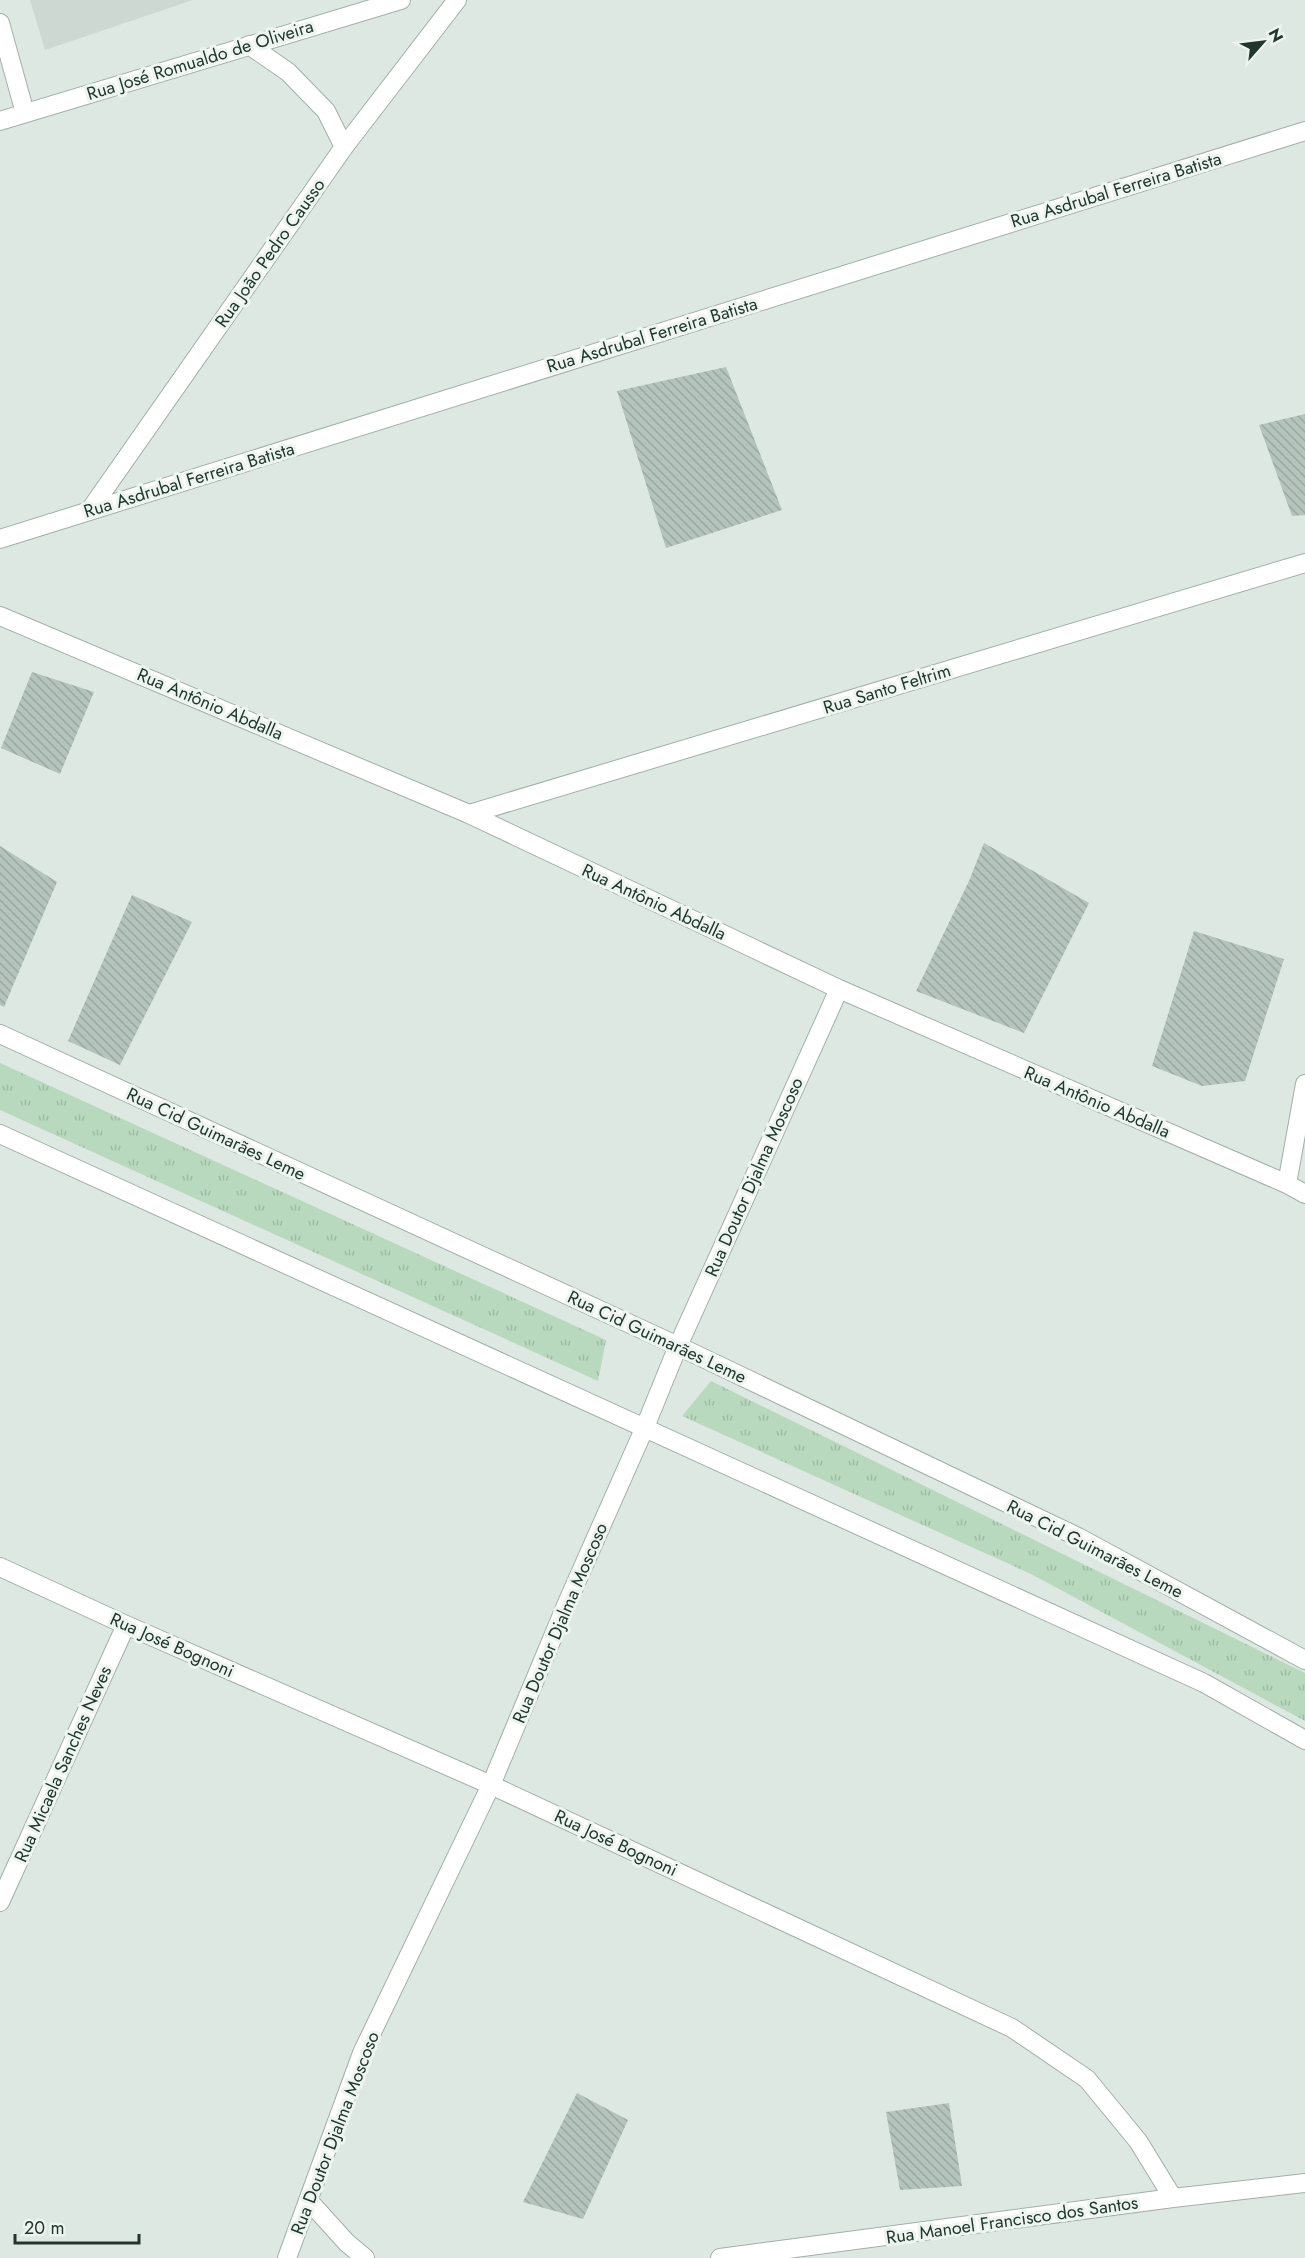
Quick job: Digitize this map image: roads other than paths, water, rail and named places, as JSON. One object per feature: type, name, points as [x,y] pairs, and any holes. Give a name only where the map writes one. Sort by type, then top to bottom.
[{"type":"street","name":"Rua José Romualdo de Oliveira","points":[[0,121],[401,0]]},
{"type":"street","name":"Rua João Pedro Causso","points":[[90,510],[344,147],[457,0]]},
{"type":"street","points":[[0,23],[25,113]]},
{"type":"street","points":[[249,45],[288,72],[326,111],[344,147]]},
{"type":"street","name":"Rua Asdrubal Ferreira Batista","points":[[0,539],[1305,131]]},
{"type":"street","name":"Rua Santo Feltrim","points":[[469,814],[1305,563]]},
{"type":"street","name":"Rua Antônio Abdalla","points":[[0,616],[469,814],[839,990],[1287,1184],[1305,1194]]},
{"type":"street","name":"Rua Doutor Djalma Moscoso","points":[[287,2258],[362,2053],[491,1785],[678,1346],[839,990]]},
{"type":"street","name":"Rua Cid Guimarães Leme","points":[[0,1034],[678,1346],[1078,1537],[1305,1659]]},
{"type":"street","points":[[1287,1184],[1305,1084]]},
{"type":"street","points":[[0,1134],[1204,1683],[1305,1740]]},
{"type":"street","name":"Rua José Bognoni","points":[[0,1568],[491,1785],[1012,2028],[1087,2079],[1138,2141],[1173,2198]]},
{"type":"street","name":"Rua Micaela Sanches Neves","points":[[0,1902],[126,1625]]},
{"type":"street","name":"Rua Manoel Francisco dos Santos","points":[[720,2258],[1173,2198],[1305,2183]]},
{"type":"street","points":[[309,2201],[347,2243],[365,2258]]}]
